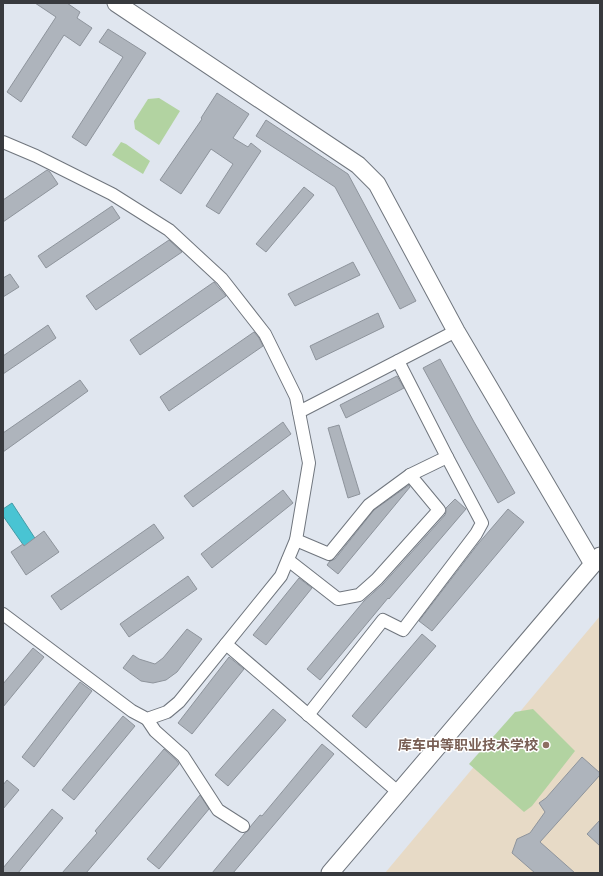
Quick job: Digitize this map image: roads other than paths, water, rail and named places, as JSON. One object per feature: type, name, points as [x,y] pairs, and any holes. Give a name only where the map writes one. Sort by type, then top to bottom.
[{"type":"street","points":[[116,3],[358,165],[377,184],[456,331],[597,560],[330,873]]},
{"type":"street","points":[[3,142],[36,156],[112,194],[169,230],[222,279],[265,334],[296,397],[309,464],[296,540],[281,576],[179,702],[167,712],[148,719]]},
{"type":"street","points":[[299,412],[456,331]]},
{"type":"street","points":[[308,715],[383,620],[403,630],[476,534],[482,522],[398,361]]},
{"type":"street","points":[[296,540],[329,554],[369,505],[410,475],[447,457]]},
{"type":"street","points":[[288,560],[338,599],[359,595],[377,579],[439,510],[410,475]]},
{"type":"street","points":[[3,614],[132,711],[148,719],[155,731],[183,756],[218,810],[243,826]]},
{"type":"street","points":[[226,644],[398,792]]},
{"type":"water","points":[[12,503],[42,549],[31,556],[3,516],[3,509]]},
{"type":"place","name":"库车中等职业技术学校","points":[[546,745]]}]
